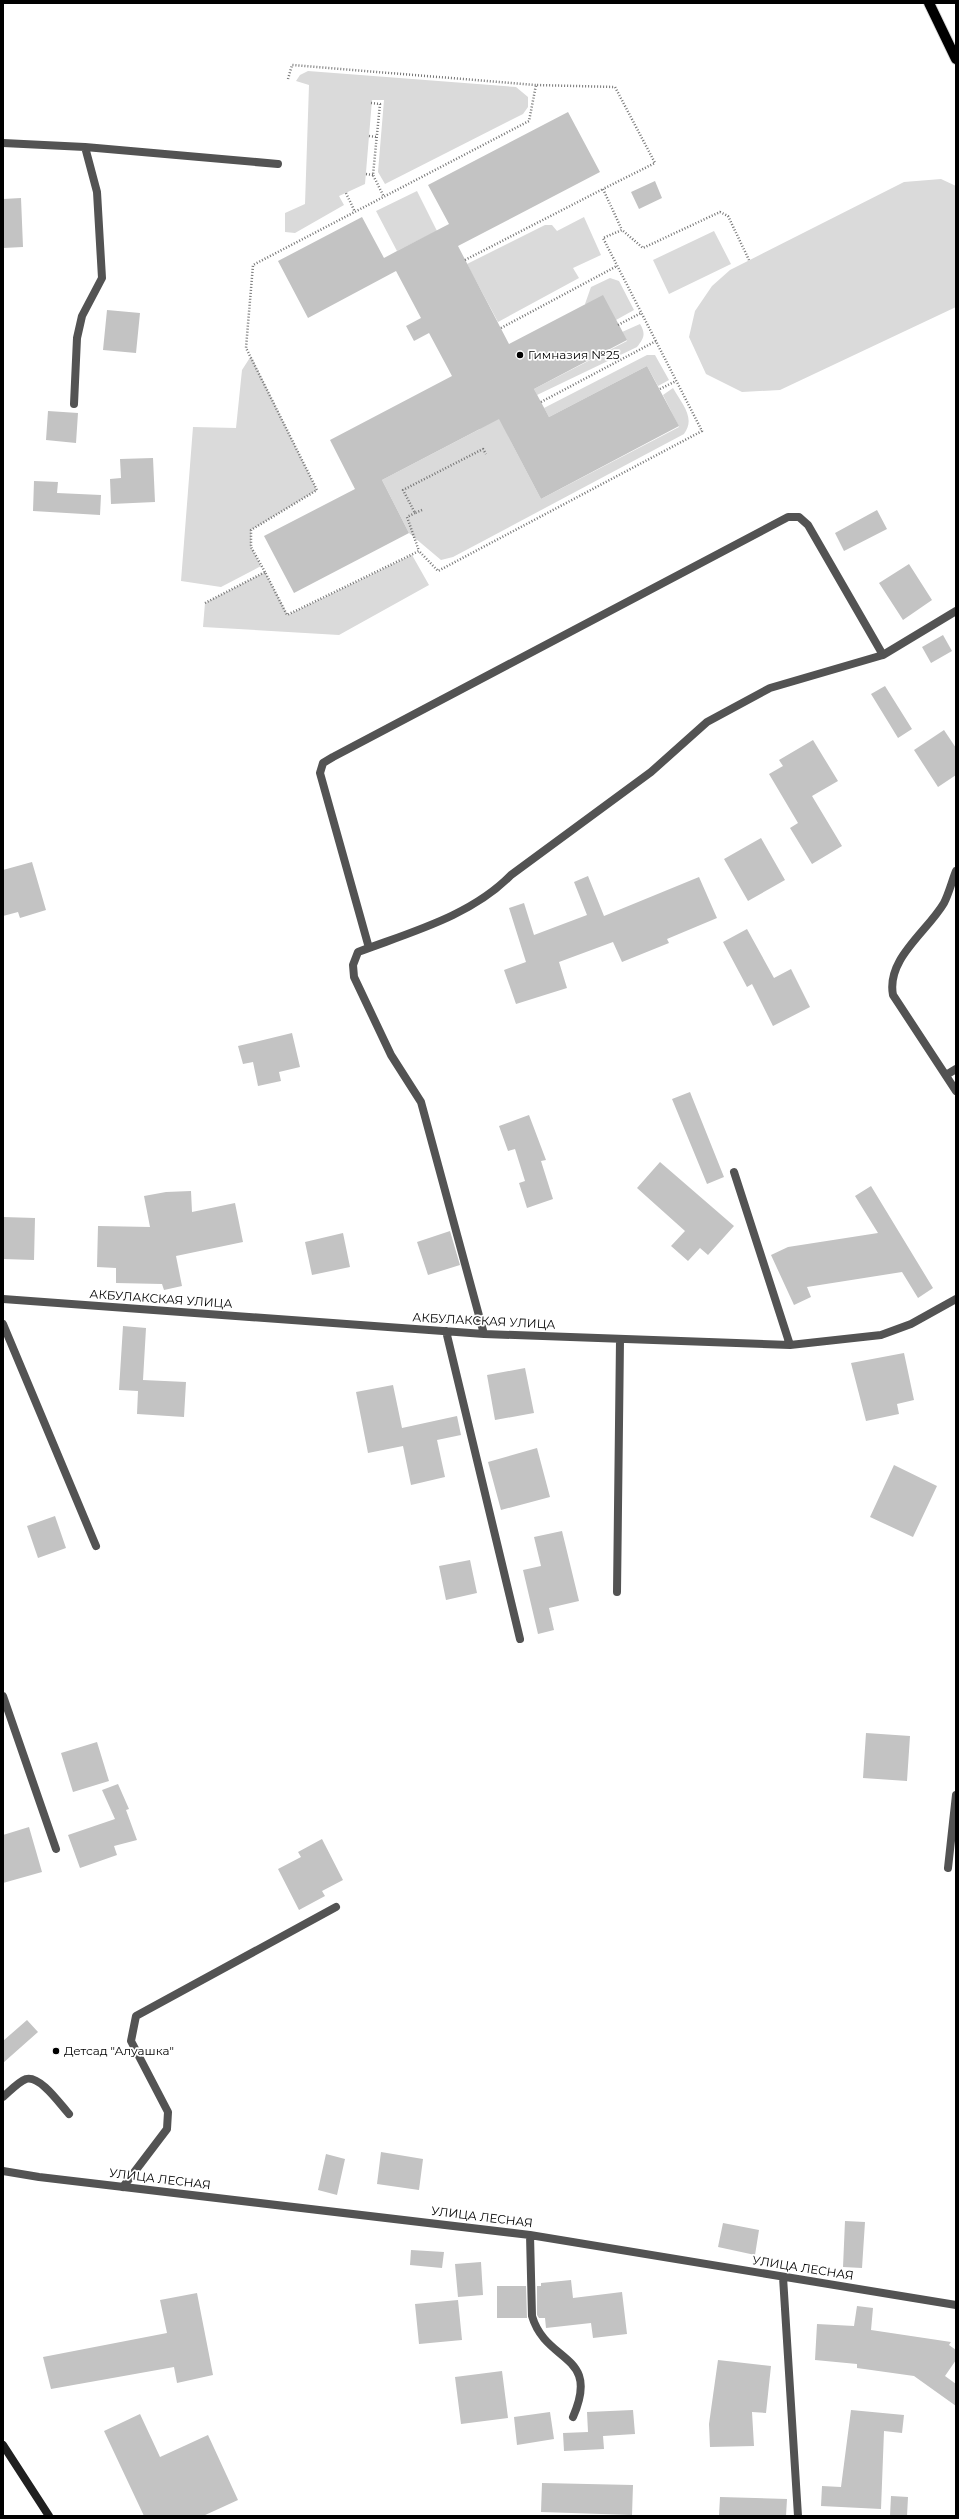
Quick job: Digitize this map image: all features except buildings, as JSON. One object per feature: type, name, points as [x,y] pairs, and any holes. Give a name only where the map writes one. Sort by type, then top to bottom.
[{"type":"main road","points":[[929,3],[956,59]]},
{"type":"main road","points":[[3,2445],[49,2516]]},
{"type":"street","points":[[3,142],[85,147],[278,164]]},
{"type":"street","points":[[74,404],[77,338],[82,316],[102,278],[97,192],[85,147]]},
{"type":"street","points":[[369,948],[320,773],[323,763],[333,757],[788,517],[798,517],[808,525],[883,655]]},
{"type":"street","points":[[484,1334],[421,1102],[391,1055],[354,977],[353,965],[358,952],[466,909],[496,890],[517,870],[651,772],[707,722],[770,688],[883,655],[956,611]]},
{"type":"street","points":[[956,871],[944,902],[895,968],[891,984],[893,995],[956,1091]]},
{"type":"street","points":[[946,1075],[956,1069]]},
{"type":"street","points":[[734,1172],[790,1344]]},
{"type":"street","name":"АКБУЛАКСКАЯ УЛИЦА","points":[[3,1299],[484,1334],[620,1340],[790,1344],[881,1335],[911,1324],[956,1299]]},
{"type":"street","points":[[3,1324],[96,1546]]},
{"type":"street","points":[[446,1331],[520,1640]]},
{"type":"street","points":[[617,1592],[620,1340]]},
{"type":"street","points":[[3,1696],[56,1849]]},
{"type":"street","points":[[948,1868],[956,1796]]},
{"type":"street","points":[[123,2187],[167,2129],[168,2112],[131,2041],[136,2016],[336,1907]]},
{"type":"street","points":[[3,2097],[25,2080],[32,2079],[40,2082],[69,2114]]},
{"type":"street","name":"УЛИЦА ЛЕСНАЯ","points":[[3,2171],[123,2187],[530,2235],[956,2305]]},
{"type":"street","points":[[530,2235],[532,2316],[534,2325],[540,2334],[578,2371],[582,2380],[582,2389],[573,2417]]},
{"type":"street","points":[[783,2277],[798,2516]]},
{"type":"path","points":[[288,80],[292,65],[536,84],[615,87],[655,163],[465,260]]},
{"type":"path","points":[[420,551],[287,615],[251,547],[251,530],[316,490],[246,348],[254,265],[529,121],[536,84]]},
{"type":"path","points":[[371,104],[380,104],[373,175],[384,197]]},
{"type":"path","points":[[369,136],[377,137]]},
{"type":"path","points":[[366,174],[373,175]]},
{"type":"path","points":[[603,189],[622,230],[643,248],[720,212],[728,216],[749,260]]},
{"type":"path","points":[[346,193],[355,212]]},
{"type":"path","points":[[422,510],[407,517],[420,551],[438,571],[702,431],[603,238],[622,230]]},
{"type":"path","points":[[501,328],[617,266]]},
{"type":"path","points":[[618,325],[641,313]]},
{"type":"path","points":[[541,402],[656,341]]},
{"type":"path","points":[[660,389],[676,381]]},
{"type":"path","points":[[414,513],[403,490],[483,449],[486,454]]},
{"type":"path","points":[[205,603],[265,572]]},
{"type":"shaded area","points":[[308,71],[516,87],[528,97],[528,107],[523,114],[385,184],[378,172],[384,100],[372,100],[365,184],[339,196],[344,205],[295,233],[285,232],[285,213],[305,204],[309,85],[296,81],[300,75]]},
{"type":"shaded area","points":[[941,179],[956,186],[956,307],[780,390],[742,392],[706,374],[689,337],[695,311],[712,286],[730,270],[904,182]]},
{"type":"shaded area","points":[[417,191],[437,231],[397,251],[376,211]]},
{"type":"shaded area","points":[[584,217],[601,255],[573,268],[579,278],[498,322],[467,264],[545,225],[552,225],[557,231]]},
{"type":"shaded area","points":[[714,231],[731,264],[669,294],[653,260]]},
{"type":"shaded area","points":[[610,278],[619,281],[634,310],[616,320],[585,304],[591,287]]},
{"type":"shaded area","points":[[640,324],[644,333],[637,347],[537,395],[534,389],[627,341],[622,332]]},
{"type":"shaded area","points":[[647,355],[655,355],[669,380],[658,386],[647,366],[549,417],[544,408]]},
{"type":"shaded area","points":[[251,356],[317,490],[251,530],[251,547],[261,566],[221,587],[181,581],[193,427],[236,428],[242,370]]},
{"type":"shaded area","points":[[484,376],[509,438],[541,499],[679,427],[663,395],[673,388],[684,405],[689,422],[684,434],[453,557],[441,560],[409,533],[382,480],[480,429]]},
{"type":"shaded area","points":[[412,555],[429,585],[339,635],[203,627],[205,603],[265,572],[288,615]]},
{"type":"place","name":"Гимназия №25","points":[[520,355]]},
{"type":"place","name":"Детсад \"Алуашка\"","points":[[56,2051]]}]
